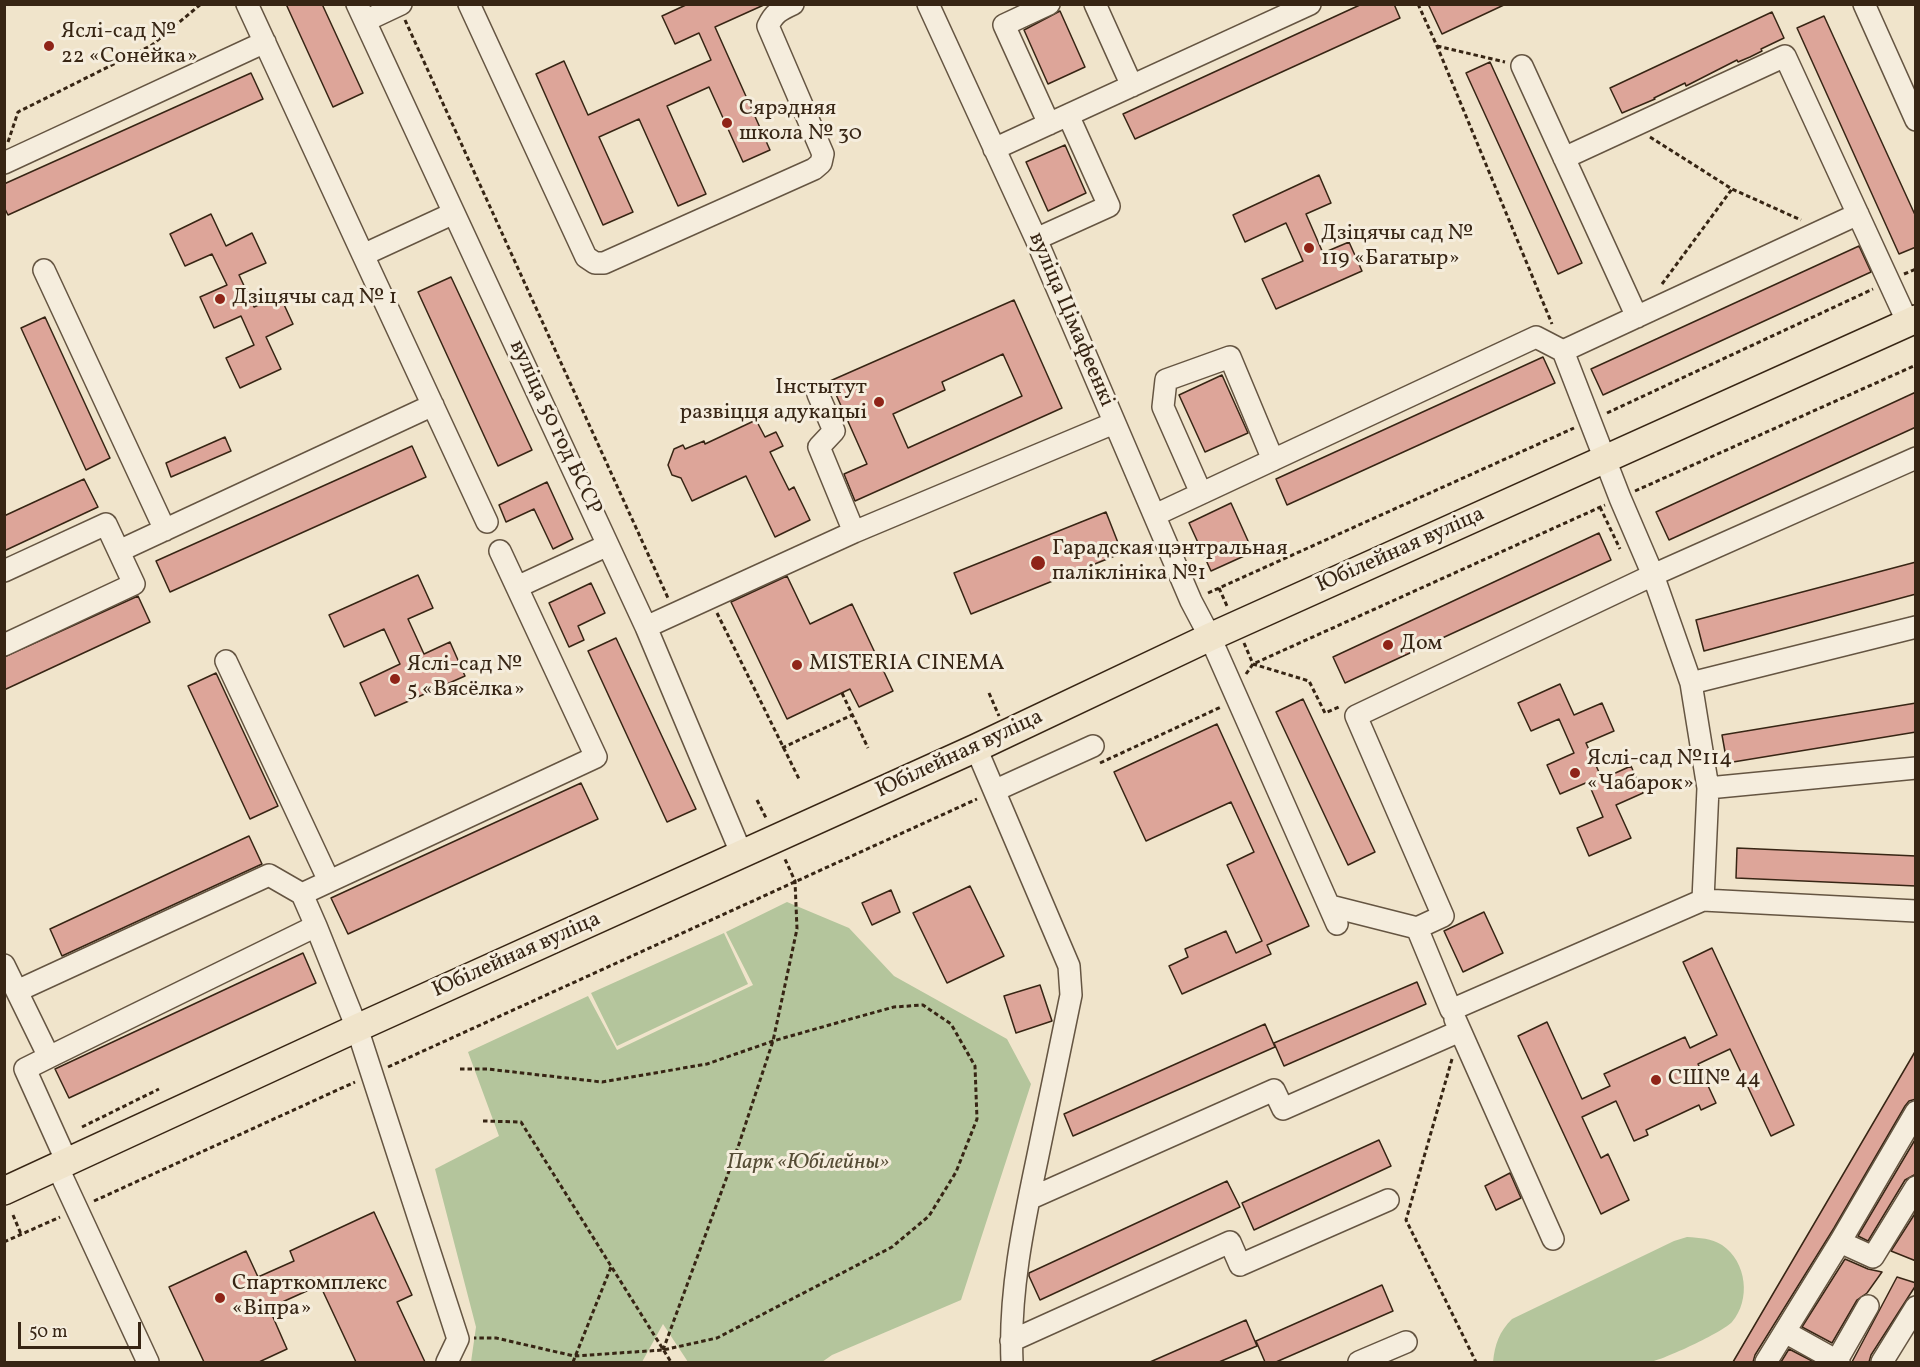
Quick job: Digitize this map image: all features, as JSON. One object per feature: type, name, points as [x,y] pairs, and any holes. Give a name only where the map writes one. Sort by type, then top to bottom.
[{"type":"main road","name":"Юбілейная вуліца","points":[[9,1203],[62,1164],[976,748],[1210,637],[1912,321]]},
{"type":"street","points":[[247,4],[487,522]]},
{"type":"street","points":[[469,4],[586,257],[595,263],[604,263],[814,169],[821,163],[823,154],[768,26],[777,12],[793,4]]},
{"type":"street","name":"вуліца Цімафеенкі","points":[[928,4],[1036,239],[1191,601],[1235,691],[1334,915],[1417,928]]},
{"type":"street","points":[[1036,239],[1109,206],[1004,25],[1049,4]]},
{"type":"street","points":[[1095,4],[1132,86]]},
{"type":"street","points":[[994,149],[1310,4]]},
{"type":"street","points":[[1864,4],[1916,120]]},
{"type":"street","points":[[361,13],[400,5]]},
{"type":"street","name":"вуліца 50 год БССР","points":[[361,13],[646,627],[742,855]]},
{"type":"street","points":[[4,163],[265,42]]},
{"type":"street","points":[[1564,158],[1785,56],[1889,281],[1912,321]]},
{"type":"street","points":[[1522,66],[1637,317]]},
{"type":"street","points":[[363,255],[454,213]]},
{"type":"street","points":[[1563,351],[1858,214]]},
{"type":"street","points":[[44,270],[165,530]]},
{"type":"street","points":[[1155,514],[1536,337],[1563,351],[1620,498],[1653,575],[1691,683],[1708,788],[1703,900]]},
{"type":"street","points":[[1201,493],[1163,407],[1166,380],[1230,357],[1274,460]]},
{"type":"street","points":[[818,394],[834,431],[819,447],[854,532]]},
{"type":"street","points":[[119,551],[433,405]]},
{"type":"street","points":[[646,627],[854,532],[1114,423]]},
{"type":"street","points":[[1553,1239],[1460,1031],[1417,928],[1443,916],[1356,716],[1653,575],[1916,458]]},
{"type":"street","points":[[4,571],[106,524],[134,584],[4,645]]},
{"type":"street","points":[[517,587],[608,544]]},
{"type":"street","points":[[302,894],[596,757],[500,551]]},
{"type":"street","points":[[1691,683],[1916,627]]},
{"type":"street","points":[[226,661],[329,881]]},
{"type":"street","points":[[996,790],[1093,746]]},
{"type":"street","points":[[976,748],[996,790],[1069,966],[1071,995],[1017,1266],[1011,1341],[1012,1362]]},
{"type":"street","points":[[1708,788],[1916,768]]},
{"type":"street","points":[[17,990],[269,875],[302,894],[357,1028],[458,1339],[447,1362]]},
{"type":"street","points":[[1451,1010],[1703,900],[1916,910]]},
{"type":"street","points":[[148,1362],[77,1209],[25,1069],[316,926]]},
{"type":"street","points":[[4,965],[49,1057]]},
{"type":"street","points":[[1029,1199],[1274,1090],[1283,1109],[1460,1031]]},
{"type":"street","points":[[1766,1362],[1916,1112]]},
{"type":"street","points":[[1840,1242],[1873,1257],[1916,1187]]},
{"type":"street","points":[[1011,1341],[1230,1242],[1240,1265],[1388,1200]]},
{"type":"street","points":[[1785,1332],[1837,1362],[1868,1306]]},
{"type":"street","points":[[1882,1362],[1916,1307]]},
{"type":"street","points":[[1359,1362],[1406,1342]]},
{"type":"path","points":[[4,152],[18,112],[152,45],[201,4]]},
{"type":"path","points":[[1418,4],[1563,351]]},
{"type":"path","points":[[400,5],[675,614]]},
{"type":"path","points":[[1437,46],[1522,66]]},
{"type":"path","points":[[1633,126],[1732,189],[1824,231]]},
{"type":"path","points":[[1658,289],[1732,189]]},
{"type":"path","points":[[1199,597],[1590,421],[1916,268]]},
{"type":"path","points":[[1093,746],[1101,765],[1226,705],[1253,664],[1916,365]]},
{"type":"path","points":[[1600,507],[1622,554]]},
{"type":"path","points":[[1219,588],[1228,608]]},
{"type":"path","points":[[710,598],[800,781]]},
{"type":"path","points":[[1243,642],[1253,664]]},
{"type":"path","points":[[842,693],[867,748]]},
{"type":"path","points":[[989,693],[1000,718]]},
{"type":"path","points":[[782,748],[852,715]]},
{"type":"path","points":[[4,1242],[996,790]]},
{"type":"path","points":[[757,800],[768,822]]},
{"type":"path","points":[[663,1350],[739,1144],[772,1041],[797,929],[795,881],[782,853]]},
{"type":"path","points":[[460,1069],[487,1069],[602,1082],[707,1064],[772,1041],[894,1008],[923,1005],[951,1024],[975,1066],[976,1119],[956,1172],[929,1216],[892,1247],[717,1338],[663,1350],[574,1356],[496,1338]]},
{"type":"path","points":[[1460,1031],[1406,1220],[1476,1362]]},
{"type":"path","points":[[82,1127],[159,1089]]},
{"type":"path","points":[[483,1121],[521,1122],[671,1362]]},
{"type":"path","points":[[9,1203],[21,1234]]},
{"type":"path","points":[[573,1362],[611,1267]]},
{"type":"green space","name":"Парк «Юбілейны»","points":[[787,902],[849,928],[894,976],[1007,1039],[1031,1084],[961,1300],[832,1355],[822,1362],[688,1362],[663,1324],[642,1362],[471,1362],[476,1327],[435,1169],[499,1136],[468,1052],[588,996],[617,1050],[753,985],[726,932]]},
{"type":"green space","points":[[724,933],[748,984],[617,1046],[591,993]]},
{"type":"green space","points":[[1687,1237],[1718,1243],[1737,1261],[1744,1282],[1744,1292],[1738,1313],[1726,1327],[1693,1345],[1650,1362],[1493,1362],[1498,1339],[1512,1319],[1674,1241]]},
{"type":"building","points":[[286,4],[322,4],[363,93],[333,107]]},
{"type":"building","points":[[688,4],[766,4],[715,27],[770,150],[743,162],[709,87],[667,106],[706,194],[678,206],[639,119],[599,137],[633,212],[603,225],[536,74],[564,61],[588,115],[711,60],[699,33],[675,44],[662,16]]},
{"type":"building","points":[[1362,4],[1394,4],[1400,18],[1135,139],[1123,114]]},
{"type":"building","points":[[1428,4],[1506,4],[1442,34]]},
{"type":"building","points":[[1060,11],[1085,67],[1048,84],[1024,30]]},
{"type":"building","points":[[1772,12],[1784,38],[1750,57],[1738,62],[1737,60],[1686,86],[1685,83],[1622,113],[1610,88]]},
{"type":"building","points":[[1824,16],[1916,217],[1916,247],[1899,254],[1797,28]]},
{"type":"building","points":[[1490,62],[1582,263],[1558,274],[1466,73]]},
{"type":"building","points":[[251,73],[263,99],[8,215],[4,207],[4,184]]},
{"type":"building","points":[[1065,145],[1086,193],[1048,211],[1026,162]]},
{"type":"building","name":"Дзіцячы сад № 119 «Багатыр»","points":[[1319,175],[1331,203],[1306,214],[1323,253],[1349,242],[1362,271],[1276,309],[1262,279],[1303,261],[1286,223],[1245,242],[1233,215]]},
{"type":"building","points":[[211,214],[226,246],[252,233],[266,263],[239,275],[254,307],[280,296],[293,324],[266,337],[281,369],[240,388],[226,358],[254,345],[241,316],[214,328],[200,297],[227,285],[212,254],[185,266],[170,234]]},
{"type":"building","points":[[1859,246],[1871,272],[1603,395],[1591,369]]},
{"type":"building","points":[[451,277],[532,450],[498,466],[418,292]]},
{"type":"building","name":"Інстытут развіцця адукацыі","points":[[1014,300],[1062,408],[855,501],[844,474],[867,464],[830,381]],"holes":[[[1003,354],[1022,396],[908,448],[893,414],[945,390],[942,382]]]},
{"type":"building","points":[[45,317],[110,458],[86,470],[21,328]]},
{"type":"building","points":[[1543,357],[1555,383],[1287,505],[1276,479]]},
{"type":"building","points":[[1222,375],[1248,433],[1205,452],[1179,395]]},
{"type":"building","points":[[1916,392],[1916,427],[1669,540],[1656,512]]},
{"type":"building","points":[[756,420],[765,437],[776,432],[783,446],[770,452],[789,490],[794,487],[810,520],[775,537],[746,476],[692,501],[681,478],[672,475],[668,465],[674,449],[683,445],[685,449],[704,441],[705,444]]},
{"type":"building","points":[[225,437],[231,451],[171,477],[166,463]]},
{"type":"building","points":[[412,446],[426,477],[170,592],[156,561]]},
{"type":"building","points":[[84,479],[98,507],[4,551],[4,516]]},
{"type":"building","points":[[547,482],[573,539],[553,549],[534,509],[506,522],[499,505]]},
{"type":"building","points":[[1231,503],[1253,552],[1211,571],[1189,523]]},
{"type":"building","name":"Гарадская цэнтральная паліклініка №1","points":[[1106,512],[1122,553],[971,614],[954,573]]},
{"type":"building","points":[[1599,533],[1611,560],[1345,683],[1333,657]]},
{"type":"building","points":[[1916,562],[1916,594],[1704,651],[1696,620]]},
{"type":"building","points":[[418,575],[433,608],[408,619],[424,654],[450,642],[465,676],[375,716],[360,683],[400,664],[384,629],[344,647],[329,615]]},
{"type":"building","points":[[787,576],[810,624],[852,604],[893,691],[859,707],[850,689],[787,719],[731,602]]},
{"type":"building","points":[[591,583],[605,613],[578,626],[584,640],[569,647],[549,603]]},
{"type":"building","points":[[138,596],[150,622],[4,690],[4,657]]},
{"type":"building","points":[[616,638],[696,809],[667,822],[588,651]]},
{"type":"building","points":[[216,673],[278,806],[250,819],[188,686]]},
{"type":"building","name":"Яслі-сад №114 «Чабарок»","points":[[1560,684],[1574,715],[1602,703],[1614,731],[1586,743],[1602,779],[1631,766],[1643,793],[1616,805],[1631,838],[1589,856],[1577,828],[1603,817],[1588,782],[1560,794],[1547,765],[1574,753],[1559,719],[1531,731],[1518,703]]},
{"type":"building","points":[[1303,699],[1375,852],[1348,865],[1276,712]]},
{"type":"building","points":[[1916,703],[1916,732],[1727,763],[1722,735]]},
{"type":"building","points":[[1217,724],[1309,926],[1267,945],[1271,954],[1182,994],[1169,966],[1188,957],[1185,949],[1226,931],[1236,953],[1262,941],[1227,865],[1254,852],[1231,802],[1146,841],[1114,772]]},
{"type":"building","points":[[581,783],[598,819],[348,934],[331,898]]},
{"type":"building","points":[[249,836],[262,864],[62,956],[50,929]]},
{"type":"building","points":[[1737,848],[1916,856],[1916,886],[1736,878]]},
{"type":"building","points":[[970,886],[1004,956],[947,983],[913,913]]},
{"type":"building","points":[[891,890],[900,912],[872,925],[862,903]]},
{"type":"building","points":[[1484,912],[1503,953],[1463,972],[1444,931]]},
{"type":"building","name":"СШ№ 44","points":[[1712,948],[1794,1125],[1771,1136],[1730,1049],[1698,1064],[1716,1103],[1701,1110],[1699,1105],[1646,1130],[1648,1135],[1634,1141],[1616,1101],[1582,1117],[1601,1158],[1608,1154],[1629,1200],[1601,1214],[1518,1036],[1547,1022],[1582,1099],[1610,1086],[1604,1074],[1685,1037],[1690,1048],[1717,1035],[1683,962]]},
{"type":"building","points":[[303,953],[316,983],[69,1098],[55,1069]]},
{"type":"building","points":[[1417,982],[1426,1004],[1284,1066],[1274,1043]]},
{"type":"building","points":[[1040,985],[1052,1021],[1016,1033],[1004,996]]},
{"type":"building","points":[[1265,1024],[1275,1047],[1073,1136],[1064,1114]]},
{"type":"building","points":[[1916,1050],[1916,1099],[1909,1101],[1905,1106],[1834,1228],[1755,1355],[1753,1362],[1733,1362]]},
{"type":"building","points":[[1916,1138],[1916,1174],[1905,1180],[1868,1241],[1858,1236]]},
{"type":"building","points":[[1379,1140],[1391,1166],[1254,1230],[1242,1203]]},
{"type":"building","points":[[1510,1173],[1521,1198],[1496,1210],[1485,1186]]},
{"type":"building","points":[[1227,1181],[1240,1207],[1040,1300],[1029,1273]]},
{"type":"building","points":[[374,1212],[412,1295],[397,1302],[425,1362],[356,1362],[320,1285],[269,1308],[287,1349],[259,1362],[204,1362],[169,1287],[246,1251],[258,1277],[294,1261],[290,1251]]},
{"type":"building","points":[[1916,1212],[1916,1261],[1891,1251]]},
{"type":"building","points":[[1845,1259],[1868,1269],[1882,1272],[1867,1293],[1857,1300],[1832,1343],[1802,1327]]},
{"type":"building","points":[[1897,1277],[1916,1283],[1916,1285],[1871,1355],[1869,1362],[1852,1362]]},
{"type":"building","points":[[1382,1285],[1393,1311],[1276,1362],[1265,1362],[1256,1341]]},
{"type":"building","points":[[1246,1320],[1257,1346],[1219,1362],[1150,1362]]},
{"type":"building","points":[[1789,1349],[1814,1362],[1781,1362]]},
{"type":"place","name":"Яслі-сад № 22 «Сонейка»","points":[[49,46]]},
{"type":"place","name":"Сярэдняя школа № 30","points":[[727,123]]},
{"type":"place","name":"Дзіцячы сад № 119 «Багатыр»","points":[[1309,248]]},
{"type":"place","name":"Дзіцячы сад № 1","points":[[220,299]]},
{"type":"place","name":"Інстытут развіцця адукацыі","points":[[879,402]]},
{"type":"place","name":"Гарадская цэнтральная паліклініка №1","points":[[1038,563]]},
{"type":"place","name":"Дом","points":[[1388,645]]},
{"type":"place","name":"MISTERIA CINEMA","points":[[797,665]]},
{"type":"place","name":"Яслі-сад № 5 «Вясёлка»","points":[[395,679]]},
{"type":"place","name":"Яслі-сад №114 «Чабарок»","points":[[1575,773]]},
{"type":"place","name":"СШ№ 44","points":[[1656,1080]]},
{"type":"place","name":"Спарткомплекс «Віпра»","points":[[220,1298]]}]
